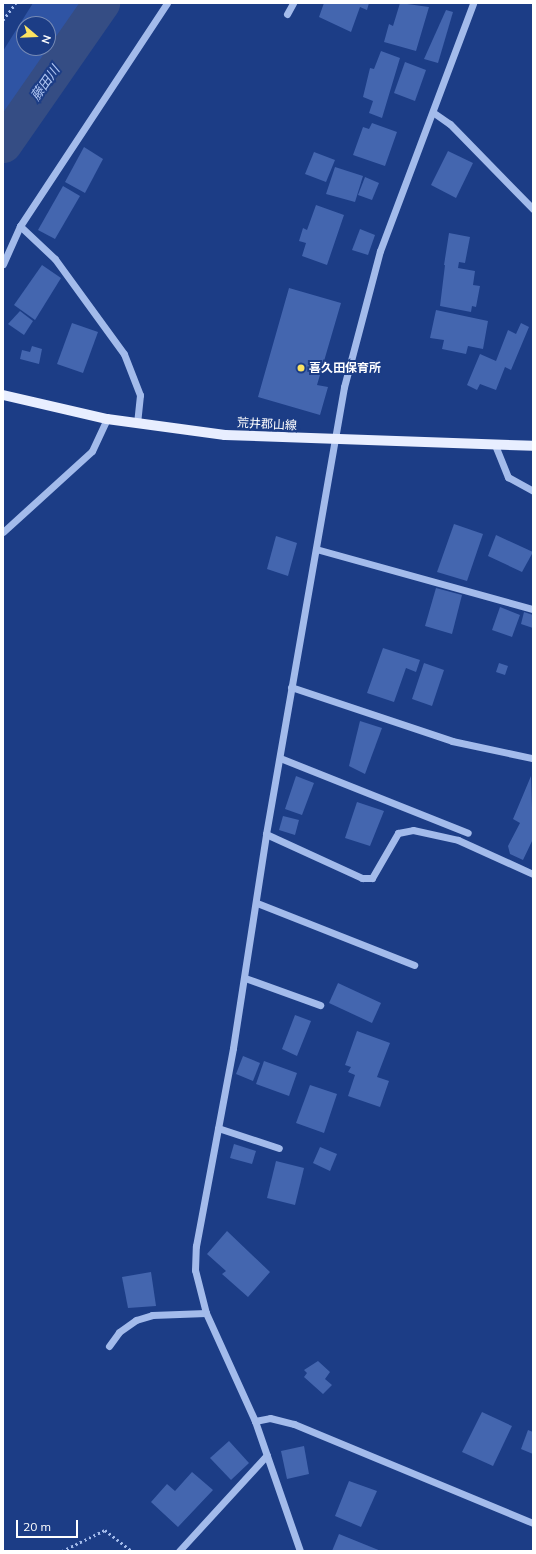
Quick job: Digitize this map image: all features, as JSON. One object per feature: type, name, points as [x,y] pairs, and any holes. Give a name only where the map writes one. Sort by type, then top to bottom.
[{"type":"main road","name":"荒井郡山線","points":[[3,395],[107,419],[225,435],[336,441],[533,446]]},
{"type":"street","points":[[3,264],[20,226],[168,3]]},
{"type":"street","points":[[287,14],[293,3]]},
{"type":"street","points":[[300,1551],[255,1421],[206,1313],[195,1270],[196,1246],[245,978],[266,834],[336,441],[345,380],[380,251],[434,114],[473,3]]},
{"type":"street","points":[[434,114],[450,124],[533,209]]},
{"type":"street","points":[[20,226],[55,259],[124,354],[140,395],[137,423]]},
{"type":"street","points":[[3,532],[92,451],[107,419]]},
{"type":"street","points":[[495,445],[508,477],[533,491]]},
{"type":"street","points":[[316,549],[533,609]]},
{"type":"street","points":[[292,687],[452,741],[532,758]]},
{"type":"street","points":[[280,758],[468,833]]},
{"type":"street","points":[[266,834],[362,878],[372,878],[398,833],[413,830],[458,840],[533,874]]},
{"type":"street","points":[[257,903],[414,965]]},
{"type":"street","points":[[245,978],[320,1005]]},
{"type":"street","points":[[218,1128],[279,1148]]},
{"type":"street","points":[[109,1346],[119,1332],[136,1320],[152,1315],[206,1313]]},
{"type":"street","points":[[255,1421],[270,1418],[294,1424],[533,1523]]},
{"type":"street","points":[[179,1551],[267,1455]]},
{"type":"path","points":[[3,20],[16,3]]},
{"type":"path","points":[[62,1551],[105,1530],[132,1551]]},
{"type":"shaded area","points":[[33,3],[83,3],[56,42],[56,16],[25,16]]},
{"type":"shaded area","points":[[16,30],[16,56],[47,56],[3,120],[3,51]]},
{"type":"building","points":[[324,3],[369,3],[367,10],[360,7],[351,32],[319,17]]},
{"type":"building","points":[[400,3],[429,7],[416,51],[384,42],[389,24],[393,26]]},
{"type":"building","points":[[446,10],[453,12],[438,63],[424,59]]},
{"type":"building","points":[[381,51],[400,58],[382,118],[369,113],[373,101],[363,97],[370,68],[374,69]]},
{"type":"building","points":[[405,62],[426,70],[415,101],[394,93]]},
{"type":"building","points":[[372,123],[397,132],[385,166],[353,155],[363,127],[369,129]]},
{"type":"building","points":[[84,147],[103,159],[85,193],[65,182]]},
{"type":"building","points":[[448,151],[473,163],[456,198],[431,185]]},
{"type":"building","points":[[314,152],[335,160],[326,182],[305,174]]},
{"type":"building","points":[[335,167],[363,176],[355,202],[326,194]]},
{"type":"building","points":[[365,177],[379,183],[372,200],[358,195]]},
{"type":"building","points":[[63,186],[80,196],[55,239],[38,230]]},
{"type":"building","points":[[316,205],[344,215],[327,265],[302,256],[306,243],[299,241],[303,228],[307,230]]},
{"type":"building","points":[[360,229],[375,235],[368,255],[352,250]]},
{"type":"building","points":[[449,233],[470,237],[465,263],[459,262],[458,268],[475,271],[473,285],[480,286],[476,307],[472,306],[471,312],[440,306]]},
{"type":"building","points":[[42,265],[61,278],[35,320],[14,305]]},
{"type":"building","points":[[289,288],[341,303],[317,385],[328,387],[320,415],[258,397]]},
{"type":"building","points":[[436,310],[488,321],[483,349],[468,346],[466,354],[442,349],[444,340],[430,338]]},
{"type":"building","points":[[20,311],[33,321],[24,335],[8,324]]},
{"type":"building","points":[[72,323],[98,332],[83,373],[57,364]]},
{"type":"building","points":[[521,323],[529,327],[511,370],[505,367],[496,390],[480,384],[477,390],[467,385],[480,354],[496,361],[508,330],[516,334]]},
{"type":"building","points":[[32,346],[42,349],[39,364],[20,359],[22,350],[30,352]]},
{"type":"building","points":[[454,524],[483,534],[467,581],[437,572]]},
{"type":"building","points":[[496,535],[533,552],[522,572],[488,556]]},
{"type":"building","points":[[276,536],[297,543],[288,576],[267,569]]},
{"type":"building","points":[[436,588],[462,595],[452,634],[425,626]]},
{"type":"building","points":[[500,607],[520,615],[512,637],[492,630]]},
{"type":"building","points":[[524,612],[533,615],[533,628],[521,624]]},
{"type":"building","points":[[383,648],[420,660],[416,672],[406,668],[394,702],[367,693]]},
{"type":"building","points":[[424,663],[444,670],[432,706],[412,699]]},
{"type":"building","points":[[499,663],[508,666],[505,675],[496,672]]},
{"type":"building","points":[[360,721],[382,728],[365,774],[349,766]]},
{"type":"building","points":[[296,776],[314,783],[302,815],[285,809]]},
{"type":"building","points":[[531,776],[533,839],[523,860],[510,854],[508,846],[520,823],[513,819]]},
{"type":"building","points":[[357,802],[384,811],[370,846],[345,838]]},
{"type":"building","points":[[283,816],[299,820],[295,835],[279,830]]},
{"type":"building","points":[[338,983],[381,1003],[372,1023],[329,1003]]},
{"type":"building","points":[[295,1015],[311,1021],[297,1056],[282,1049]]},
{"type":"building","points":[[357,1031],[390,1043],[377,1077],[389,1081],[380,1107],[348,1096],[355,1075],[348,1072],[351,1067],[345,1065]]},
{"type":"building","points":[[243,1056],[260,1063],[253,1081],[236,1074]]},
{"type":"building","points":[[264,1061],[297,1073],[289,1096],[256,1084]]},
{"type":"building","points":[[310,1085],[337,1094],[324,1133],[296,1123]]},
{"type":"building","points":[[234,1144],[256,1151],[252,1164],[230,1158]]},
{"type":"building","points":[[320,1147],[337,1154],[330,1171],[313,1163]]},
{"type":"building","points":[[276,1161],[304,1168],[295,1205],[267,1198]]},
{"type":"building","points":[[227,1231],[270,1272],[248,1297],[222,1274],[226,1271],[207,1254]]},
{"type":"building","points":[[151,1272],[156,1306],[128,1308],[122,1277]]},
{"type":"building","points":[[318,1361],[330,1372],[325,1379],[332,1385],[323,1394],[304,1377],[307,1373],[304,1370]]},
{"type":"building","points":[[482,1412],[512,1426],[493,1466],[462,1452]]},
{"type":"building","points":[[528,1430],[533,1432],[533,1454],[521,1449]]},
{"type":"building","points":[[229,1441],[249,1463],[231,1480],[210,1458]]},
{"type":"building","points":[[304,1446],[309,1474],[287,1479],[281,1451]]},
{"type":"building","points":[[192,1472],[213,1490],[178,1527],[151,1502],[167,1484],[175,1491]]},
{"type":"building","points":[[349,1481],[377,1491],[361,1527],[335,1516]]},
{"type":"building","points":[[339,1534],[381,1551],[332,1551]]},
{"type":"waterway","name":"藤田川","points":[[3,144],[101,3]]},
{"type":"place","name":"喜久田保育所","points":[[301,368]]}]
